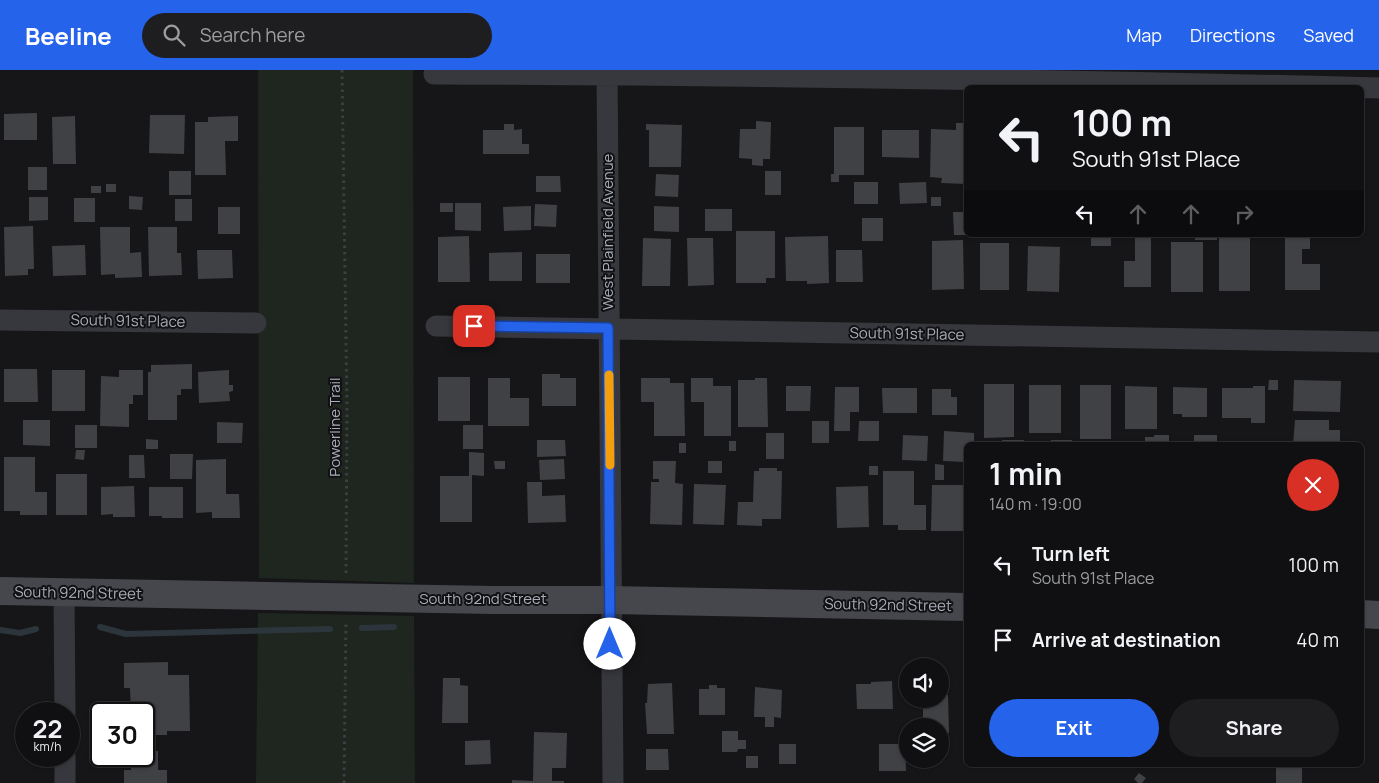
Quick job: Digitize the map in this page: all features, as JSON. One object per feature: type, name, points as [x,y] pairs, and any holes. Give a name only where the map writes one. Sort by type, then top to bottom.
[{"type":"main road","name":"South 92nd Street","points":[[0,592],[964,607]]},
{"type":"main road","points":[[1364,614],[1379,615]]},
{"type":"street","points":[[434,74],[607,72],[1260,85]]},
{"type":"street","name":"West Plainfield Avenue","points":[[607,72],[613,783]]},
{"type":"street","points":[[1364,88],[1379,88]]},
{"type":"street","name":"South 91st Place","points":[[0,320],[256,323]]},
{"type":"street","name":"South 91st Place","points":[[436,326],[1379,342]]},
{"type":"street","points":[[64,593],[65,702]]},
{"type":"street","points":[[65,767],[65,783]]},
{"type":"path","name":"Powerline Trail","points":[[342,70],[347,408],[344,783]]},
{"type":"shaded area","points":[[258,70],[413,70],[414,583],[259,578]]},
{"type":"shaded area","points":[[258,613],[414,616],[415,783],[256,783]]},
{"type":"building","points":[[37,113],[37,140],[4,140],[4,114]]},
{"type":"building","points":[[150,115],[185,115],[184,154],[149,153]]},
{"type":"building","points":[[75,116],[76,164],[53,164],[52,117]]},
{"type":"building","points":[[238,116],[238,141],[225,141],[226,175],[195,175],[195,122],[208,122],[208,117]]},
{"type":"building","points":[[756,121],[771,122],[770,159],[763,159],[763,166],[752,165],[752,159],[739,158],[740,129],[756,129]]},
{"type":"building","points":[[956,123],[964,123],[964,184],[941,183],[942,178],[930,177],[931,129],[956,130]]},
{"type":"building","points":[[504,124],[514,124],[514,130],[522,129],[522,144],[529,144],[529,154],[483,154],[483,130],[504,130]]},
{"type":"building","points":[[646,124],[682,125],[681,167],[649,167],[649,130],[646,130]]},
{"type":"building","points":[[834,127],[864,127],[864,175],[839,175],[839,182],[831,182],[831,174],[834,174]]},
{"type":"building","points":[[882,130],[919,130],[919,158],[882,157]]},
{"type":"building","points":[[28,167],[47,167],[47,190],[28,190]]},
{"type":"building","points":[[169,171],[191,171],[191,195],[169,195]]},
{"type":"building","points":[[765,171],[781,171],[781,195],[765,195]]},
{"type":"building","points":[[656,174],[679,175],[678,197],[655,196]]},
{"type":"building","points":[[536,176],[560,176],[561,192],[536,192]]},
{"type":"building","points":[[854,182],[878,182],[878,204],[854,204]]},
{"type":"building","points":[[926,182],[927,203],[900,204],[899,183]]},
{"type":"building","points":[[106,184],[116,184],[116,192],[106,192]]},
{"type":"building","points":[[91,186],[101,186],[101,193],[91,193]]},
{"type":"building","points":[[129,196],[143,197],[142,210],[129,209]]},
{"type":"building","points":[[29,197],[48,197],[48,220],[29,221]]},
{"type":"building","points":[[931,197],[941,197],[941,206],[931,206]]},
{"type":"building","points":[[74,198],[95,198],[95,222],[74,222]]},
{"type":"building","points":[[175,199],[192,199],[192,221],[175,221]]},
{"type":"building","points":[[440,203],[453,203],[453,212],[440,212]]},
{"type":"building","points":[[455,203],[481,203],[481,231],[455,230]]},
{"type":"building","points":[[535,204],[557,205],[556,227],[534,226]]},
{"type":"building","points":[[531,206],[531,230],[504,231],[503,207]]},
{"type":"building","points":[[654,206],[679,207],[679,232],[654,231]]},
{"type":"building","points":[[218,207],[240,207],[240,234],[218,234]]},
{"type":"building","points":[[705,209],[732,209],[732,231],[705,231]]},
{"type":"building","points":[[953,212],[964,212],[964,235],[954,235]]},
{"type":"building","points":[[862,218],[883,218],[883,241],[862,241]]},
{"type":"building","points":[[33,226],[34,269],[28,269],[28,275],[5,276],[4,227]]},
{"type":"building","points":[[100,227],[130,227],[130,253],[141,252],[142,277],[115,278],[115,274],[101,275]]},
{"type":"building","points":[[148,227],[177,227],[177,253],[181,253],[182,275],[149,276]]},
{"type":"building","points":[[736,231],[775,231],[775,278],[766,278],[766,283],[736,283]]},
{"type":"building","points":[[469,236],[470,282],[438,282],[438,237]]},
{"type":"building","points":[[828,236],[829,283],[807,284],[807,281],[786,281],[785,237]]},
{"type":"building","points":[[1091,237],[1111,237],[1111,246],[1091,246]]},
{"type":"building","points":[[1135,237],[1151,237],[1151,287],[1124,287],[1124,261],[1135,261]]},
{"type":"building","points":[[1195,237],[1217,237],[1217,240],[1195,240]]},
{"type":"building","points":[[1219,237],[1250,238],[1250,291],[1219,291]]},
{"type":"building","points":[[1285,237],[1310,237],[1310,249],[1302,249],[1302,264],[1320,264],[1320,290],[1285,290]]},
{"type":"building","points":[[643,238],[671,239],[670,286],[642,286]]},
{"type":"building","points":[[687,238],[713,238],[714,285],[688,286]]},
{"type":"building","points":[[963,240],[964,289],[932,290],[932,241]]},
{"type":"building","points":[[1171,242],[1203,242],[1203,292],[1171,292]]},
{"type":"building","points":[[980,243],[1009,243],[1009,290],[980,290]]},
{"type":"building","points":[[85,245],[86,275],[53,276],[52,246]]},
{"type":"building","points":[[1028,246],[1060,247],[1059,292],[1027,291]]},
{"type":"building","points":[[197,250],[232,250],[233,278],[198,279]]},
{"type":"building","points":[[836,250],[862,250],[863,282],[836,282]]},
{"type":"building","points":[[522,252],[522,281],[489,281],[489,253]]},
{"type":"building","points":[[536,254],[570,254],[570,283],[536,283]]},
{"type":"building","points":[[192,364],[192,389],[181,389],[181,395],[177,395],[177,420],[148,420],[148,372],[151,372],[151,365]]},
{"type":"building","points":[[4,369],[37,369],[38,402],[4,402]]},
{"type":"building","points":[[52,370],[85,370],[85,411],[52,411]]},
{"type":"building","points":[[119,370],[143,370],[143,395],[133,395],[133,404],[129,404],[129,427],[100,426],[101,376],[119,377]]},
{"type":"building","points":[[229,370],[229,385],[233,385],[233,391],[229,392],[230,401],[199,403],[198,372]]},
{"type":"building","points":[[542,374],[560,374],[560,378],[576,378],[576,406],[542,406]]},
{"type":"building","points":[[438,377],[470,377],[470,421],[438,421]]},
{"type":"building","points":[[488,378],[510,378],[510,398],[529,398],[529,426],[488,426]]},
{"type":"building","points":[[641,378],[670,378],[670,383],[684,383],[685,436],[654,436],[654,402],[641,402]]},
{"type":"building","points":[[691,378],[713,378],[713,386],[731,386],[731,436],[704,436],[704,402],[691,402]]},
{"type":"building","points":[[755,378],[767,378],[768,427],[738,427],[738,380],[755,380]]},
{"type":"building","points":[[1269,380],[1278,380],[1278,390],[1268,390]]},
{"type":"building","points":[[1294,380],[1341,381],[1340,412],[1293,411]]},
{"type":"building","points":[[984,384],[1014,384],[1014,437],[984,438]]},
{"type":"building","points":[[1029,385],[1061,385],[1061,433],[1029,433]]},
{"type":"building","points":[[1080,385],[1111,385],[1111,439],[1080,439]]},
{"type":"building","points":[[786,386],[811,386],[810,411],[786,411]]},
{"type":"building","points":[[1125,386],[1157,387],[1157,429],[1125,429]]},
{"type":"building","points":[[1253,386],[1265,386],[1265,423],[1251,423],[1251,418],[1222,418],[1222,388],[1253,388]]},
{"type":"building","points":[[835,387],[859,387],[859,412],[850,412],[850,431],[834,431]]},
{"type":"building","points":[[1173,387],[1207,388],[1207,417],[1182,417],[1182,414],[1173,414]]},
{"type":"building","points":[[882,388],[917,388],[917,413],[883,413]]},
{"type":"building","points":[[932,389],[951,389],[951,397],[957,397],[957,415],[932,415]]},
{"type":"building","points":[[23,420],[50,420],[50,446],[23,445]]},
{"type":"building","points":[[1295,420],[1329,420],[1329,430],[1340,430],[1340,442],[1293,442]]},
{"type":"building","points":[[812,421],[829,421],[829,443],[812,443]]},
{"type":"building","points":[[859,421],[879,421],[879,441],[858,441]]},
{"type":"building","points":[[217,422],[243,423],[242,443],[217,443]]},
{"type":"building","points":[[75,425],[97,425],[97,448],[75,448]]},
{"type":"building","points":[[463,425],[483,425],[483,449],[463,449]]},
{"type":"building","points":[[944,431],[974,433],[974,442],[964,442],[964,462],[943,461]]},
{"type":"building","points":[[766,433],[784,433],[784,459],[766,459]]},
{"type":"building","points":[[903,435],[928,436],[927,461],[902,460]]},
{"type":"building","points":[[1154,435],[1169,435],[1169,442],[1145,442],[1145,437],[1154,437]]},
{"type":"building","points":[[1194,435],[1217,435],[1217,442],[1194,442]]},
{"type":"building","points":[[146,439],[158,440],[158,449],[146,449]]},
{"type":"building","points":[[537,440],[565,440],[566,456],[537,457]]},
{"type":"building","points":[[1002,440],[1024,440],[1024,442],[1002,442]]},
{"type":"building","points":[[1051,440],[1072,440],[1072,442],[1051,442]]},
{"type":"building","points":[[729,441],[736,441],[736,451],[729,451]]},
{"type":"building","points":[[679,443],[686,443],[686,453],[679,453]]},
{"type":"building","points":[[76,450],[85,450],[84,460],[75,459]]},
{"type":"building","points":[[469,452],[484,453],[484,476],[472,475],[472,522],[440,522],[440,476],[469,476]]},
{"type":"building","points":[[170,454],[193,454],[192,479],[170,479]]},
{"type":"building","points":[[129,455],[144,455],[145,478],[129,478]]},
{"type":"building","points":[[4,457],[35,457],[35,492],[47,492],[47,515],[20,515],[20,511],[4,511]]},
{"type":"building","points":[[226,459],[226,494],[239,494],[240,518],[212,518],[212,512],[196,513],[196,460]]},
{"type":"building","points":[[564,459],[565,479],[540,480],[539,460]]},
{"type":"building","points":[[494,461],[505,461],[505,469],[495,469]]},
{"type":"building","points":[[653,461],[676,461],[675,483],[683,484],[682,525],[650,524],[651,482],[659,482],[659,479],[653,479]]},
{"type":"building","points":[[708,461],[722,461],[722,473],[708,473]]},
{"type":"building","points":[[935,464],[944,465],[944,480],[935,480]]},
{"type":"building","points":[[869,466],[878,466],[878,475],[869,475]]},
{"type":"building","points":[[759,468],[777,468],[777,471],[782,471],[781,519],[762,519],[762,526],[737,525],[738,502],[753,502],[754,471],[759,471]]},
{"type":"building","points":[[883,471],[914,471],[914,505],[926,505],[926,530],[898,530],[898,525],[883,525]]},
{"type":"building","points":[[56,474],[87,474],[87,515],[56,515]]},
{"type":"building","points":[[527,482],[542,482],[542,496],[565,495],[566,522],[528,523]]},
{"type":"building","points":[[694,484],[726,485],[724,525],[693,524]]},
{"type":"building","points":[[932,485],[964,485],[963,531],[931,531]]},
{"type":"building","points":[[134,486],[135,517],[113,517],[113,514],[101,515],[101,487]]},
{"type":"building","points":[[868,486],[869,527],[837,528],[836,487]]},
{"type":"building","points":[[149,487],[183,487],[183,518],[149,516]]},
{"type":"building","points":[[168,662],[168,675],[189,675],[190,731],[167,731],[167,735],[155,735],[155,702],[131,702],[130,688],[124,688],[124,663]]},
{"type":"building","points":[[443,678],[460,678],[460,685],[468,686],[468,723],[442,723]]},
{"type":"building","points":[[892,681],[893,709],[857,709],[856,684]]},
{"type":"building","points":[[672,683],[674,734],[647,734],[645,703],[647,703],[648,684]]},
{"type":"building","points":[[709,685],[725,688],[725,715],[699,715],[699,689],[709,689]]},
{"type":"building","points":[[755,687],[782,690],[781,718],[774,717],[774,727],[765,727],[765,717],[754,717]]},
{"type":"building","points":[[923,708],[948,708],[949,718],[923,718]]},
{"type":"building","points":[[722,731],[738,731],[738,740],[746,740],[746,749],[738,749],[737,752],[722,752]]},
{"type":"building","points":[[534,732],[567,733],[566,768],[552,768],[552,781],[564,781],[564,783],[512,783],[512,780],[533,781]]},
{"type":"building","points":[[490,740],[491,764],[465,765],[465,741]]},
{"type":"building","points":[[779,744],[796,744],[796,764],[779,764]]},
{"type":"building","points":[[879,744],[899,744],[899,768],[906,768],[906,771],[879,771]]},
{"type":"building","points":[[646,749],[668,749],[669,770],[646,770]]},
{"type":"building","points":[[155,751],[158,751],[158,770],[167,770],[167,783],[124,783],[124,770],[131,770],[131,767],[155,767]]},
{"type":"building","points":[[746,756],[758,756],[758,768],[746,768]]},
{"type":"building","points":[[1276,767],[1302,767],[1302,783],[1276,783]]},
{"type":"building","points":[[1139,773],[1146,778],[1142,783],[1138,783],[1134,779]]},
{"type":"waterway","points":[[100,627],[126,634],[330,629]]},
{"type":"waterway","points":[[362,628],[394,627]]},
{"type":"waterway","points":[[0,630],[20,633],[36,629]]},
{"type":"slow traffic","points":[[609,375],[610,465]]},
{"type":"route","points":[[474,326],[608,328],[610,644]]}]
